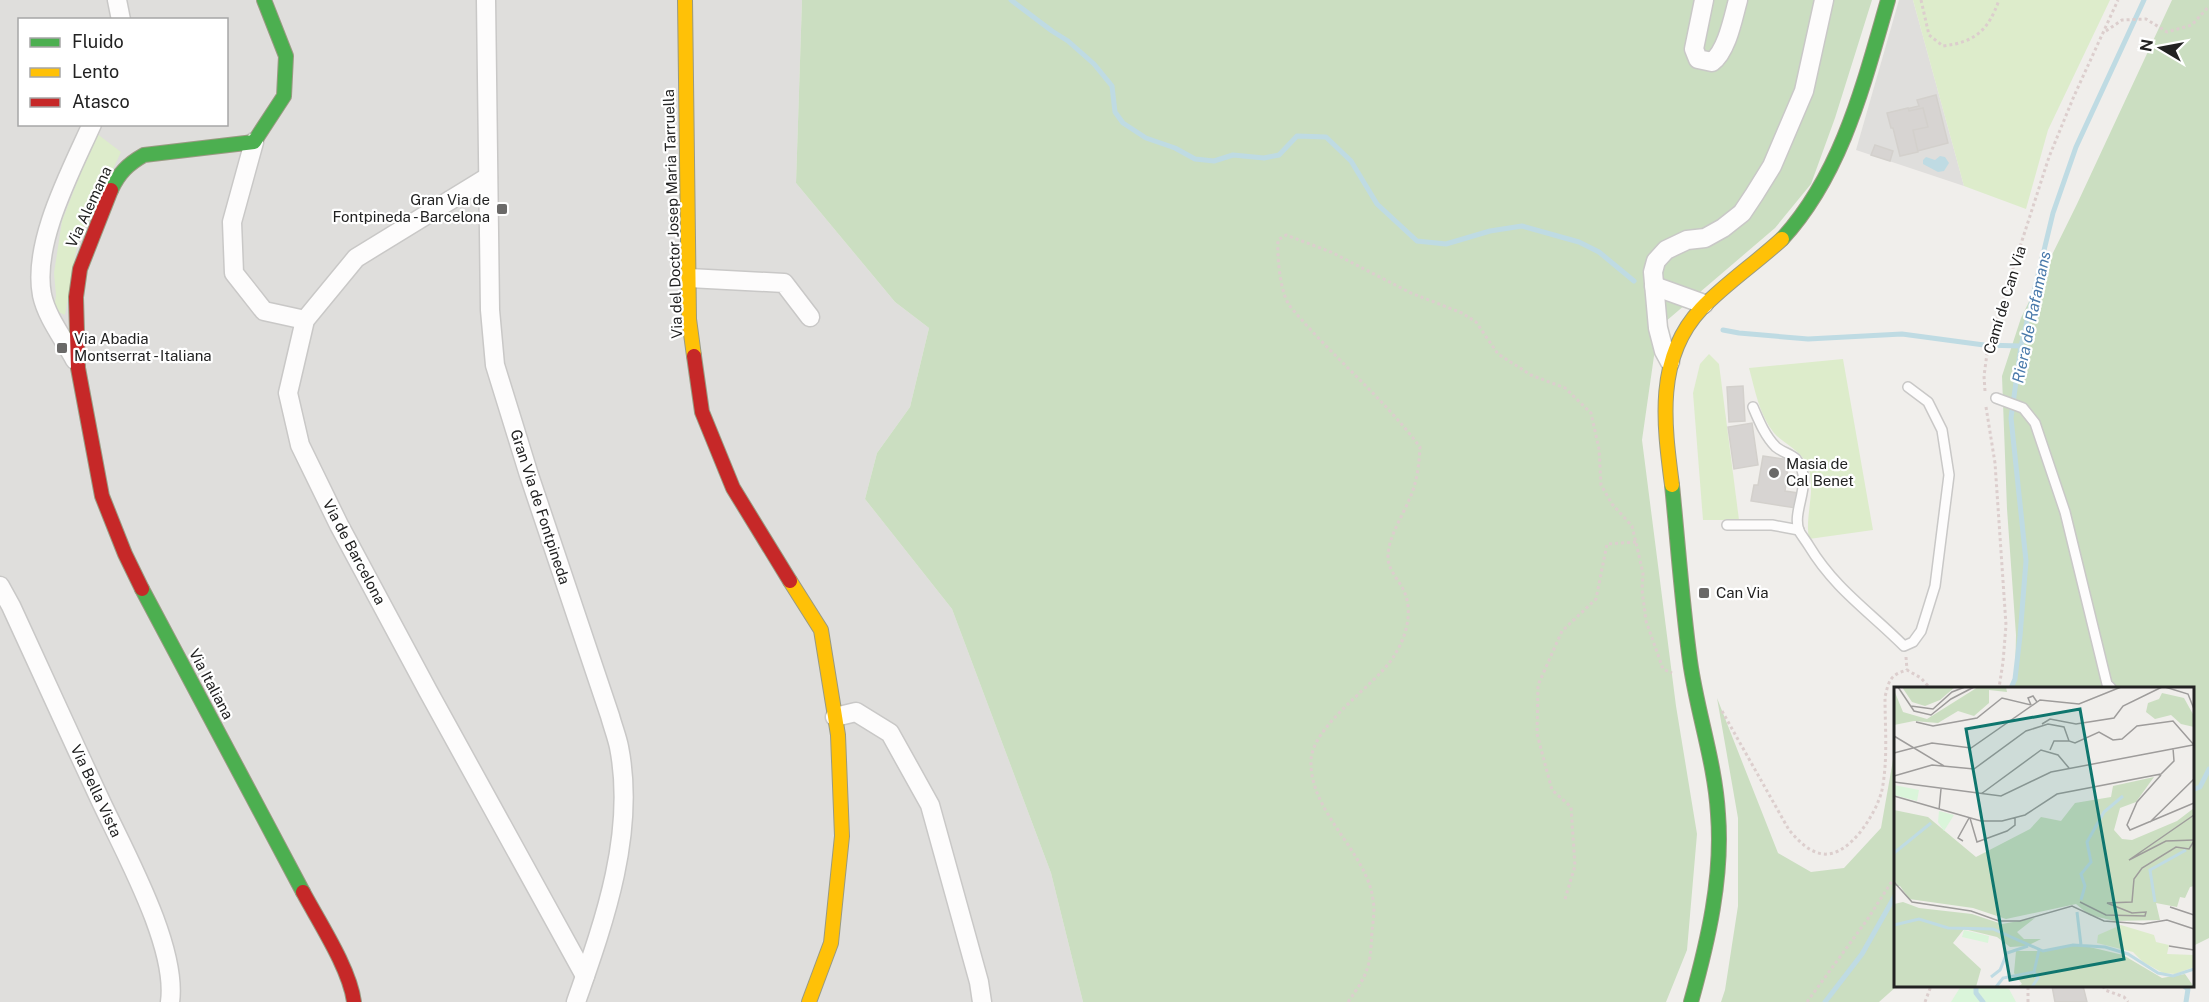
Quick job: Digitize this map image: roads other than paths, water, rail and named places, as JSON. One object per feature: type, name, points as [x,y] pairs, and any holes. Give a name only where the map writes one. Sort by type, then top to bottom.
[{"type":"street","points":[[117,0],[120,18]]},
{"type":"street","points":[[264,0],[286,56],[284,96],[254,142],[232,222],[234,273],[264,311],[305,320]]},
{"type":"street","name":"Gran Via de Fontpineda","points":[[486,0],[490,310],[495,365],[529,475],[610,716],[620,757],[622,805],[616,871],[576,1002]]},
{"type":"street","name":"Via del Doctor Josep Maria Tarruella","points":[[685,0],[689,319],[702,412],[733,488],[821,630],[838,735],[842,836],[831,943],[809,1002]]},
{"type":"street","points":[[1704,0],[1694,49],[1698,59],[1712,62],[1718,57],[1729,33],[1738,0]]},
{"type":"street","points":[[1670,362],[1664,351],[1658,328],[1653,272],[1656,261],[1666,250],[1687,240],[1705,238],[1742,213],[1786,137],[1804,92],[1824,0]]},
{"type":"street","points":[[1691,1002],[1703,962],[1711,914],[1717,874],[1719,831],[1717,802],[1693,681],[1667,429],[1665,391],[1670,362],[1690,320],[1704,304],[1783,238],[1801,218],[1818,190],[1852,113],[1888,0]]},
{"type":"street","points":[[78,368],[47,311],[42,294],[41,273],[45,243],[57,202],[91,126]]},
{"type":"street","name":"Via Alemana","points":[[78,368],[76,297],[80,269],[117,177],[129,163],[144,155],[254,142]]},
{"type":"street","name":"Via de Barcelona","points":[[488,177],[356,258],[305,320],[288,393],[300,445],[339,525],[585,976]]},
{"type":"street","points":[[689,278],[784,283],[810,317]]},
{"type":"street","points":[[1654,286],[1704,304]]},
{"type":"street","name":"Via Italiana","points":[[78,368],[102,496],[125,554],[342,966],[353,993],[354,1002]]},
{"type":"street","name":"Via Bella Vista","points":[[0,586],[131,865],[161,936],[172,990],[170,1002]]},
{"type":"street","points":[[835,717],[856,712],[890,733],[930,805],[979,982],[982,1002]]},
{"type":"lane","points":[[1753,407],[1764,430],[1777,447],[1796,459],[1803,477],[1799,530],[1822,568],[1841,590],[1904,645],[1913,642],[1921,631],[1935,586],[1949,475],[1942,430],[1928,402],[1908,387]]},
{"type":"lane","points":[[1996,398],[2023,408],[2035,423],[2065,512],[2107,684],[2110,687]]},
{"type":"lane","points":[[1727,525],[1772,525],[1799,530]]},
{"type":"water","points":[[1940,156],[1945,157],[1949,163],[1944,171],[1938,172],[1923,164],[1926,157],[1935,160]]},
{"type":"waterway","points":[[1011,0],[1068,41],[1094,64],[1112,86],[1115,112],[1123,123],[1146,138],[1175,148],[1195,159],[1214,161],[1233,155],[1264,158],[1279,155],[1297,136],[1326,137],[1351,161],[1377,204],[1417,241],[1446,244],[1490,231],[1522,226],[1579,242],[1599,252],[1634,281]]},
{"type":"waterway","name":"Riera de Rafamans","points":[[2011,687],[2015,679],[2020,636],[2026,561],[2011,418],[2021,346],[2053,213],[2076,147],[2144,0]]},
{"type":"waterway","points":[[1723,330],[1808,339],[1902,334],[1984,345],[2021,346]]},
{"type":"waterway","points":[[2194,789],[2200,787],[2209,769]]},
{"type":"waterway","name":"Riera de Rafamans","points":[[1825,1002],[1862,954],[1894,898]]},
{"type":"waterway","points":[[1976,987],[1976,993],[1983,1002]]},
{"type":"waterway","points":[[2185,987],[2188,989],[2186,1002]]},
{"type":"place","name":"Gran Via de Fontpineda - Barcelona","points":[[502,209]]},
{"type":"place","name":"Via Abadia Montserrat - Italiana","points":[[62,348]]},
{"type":"place","name":"Masia de Cal Benet","points":[[1774,473]]},
{"type":"place","name":"Can Via","points":[[1704,593]]}]
